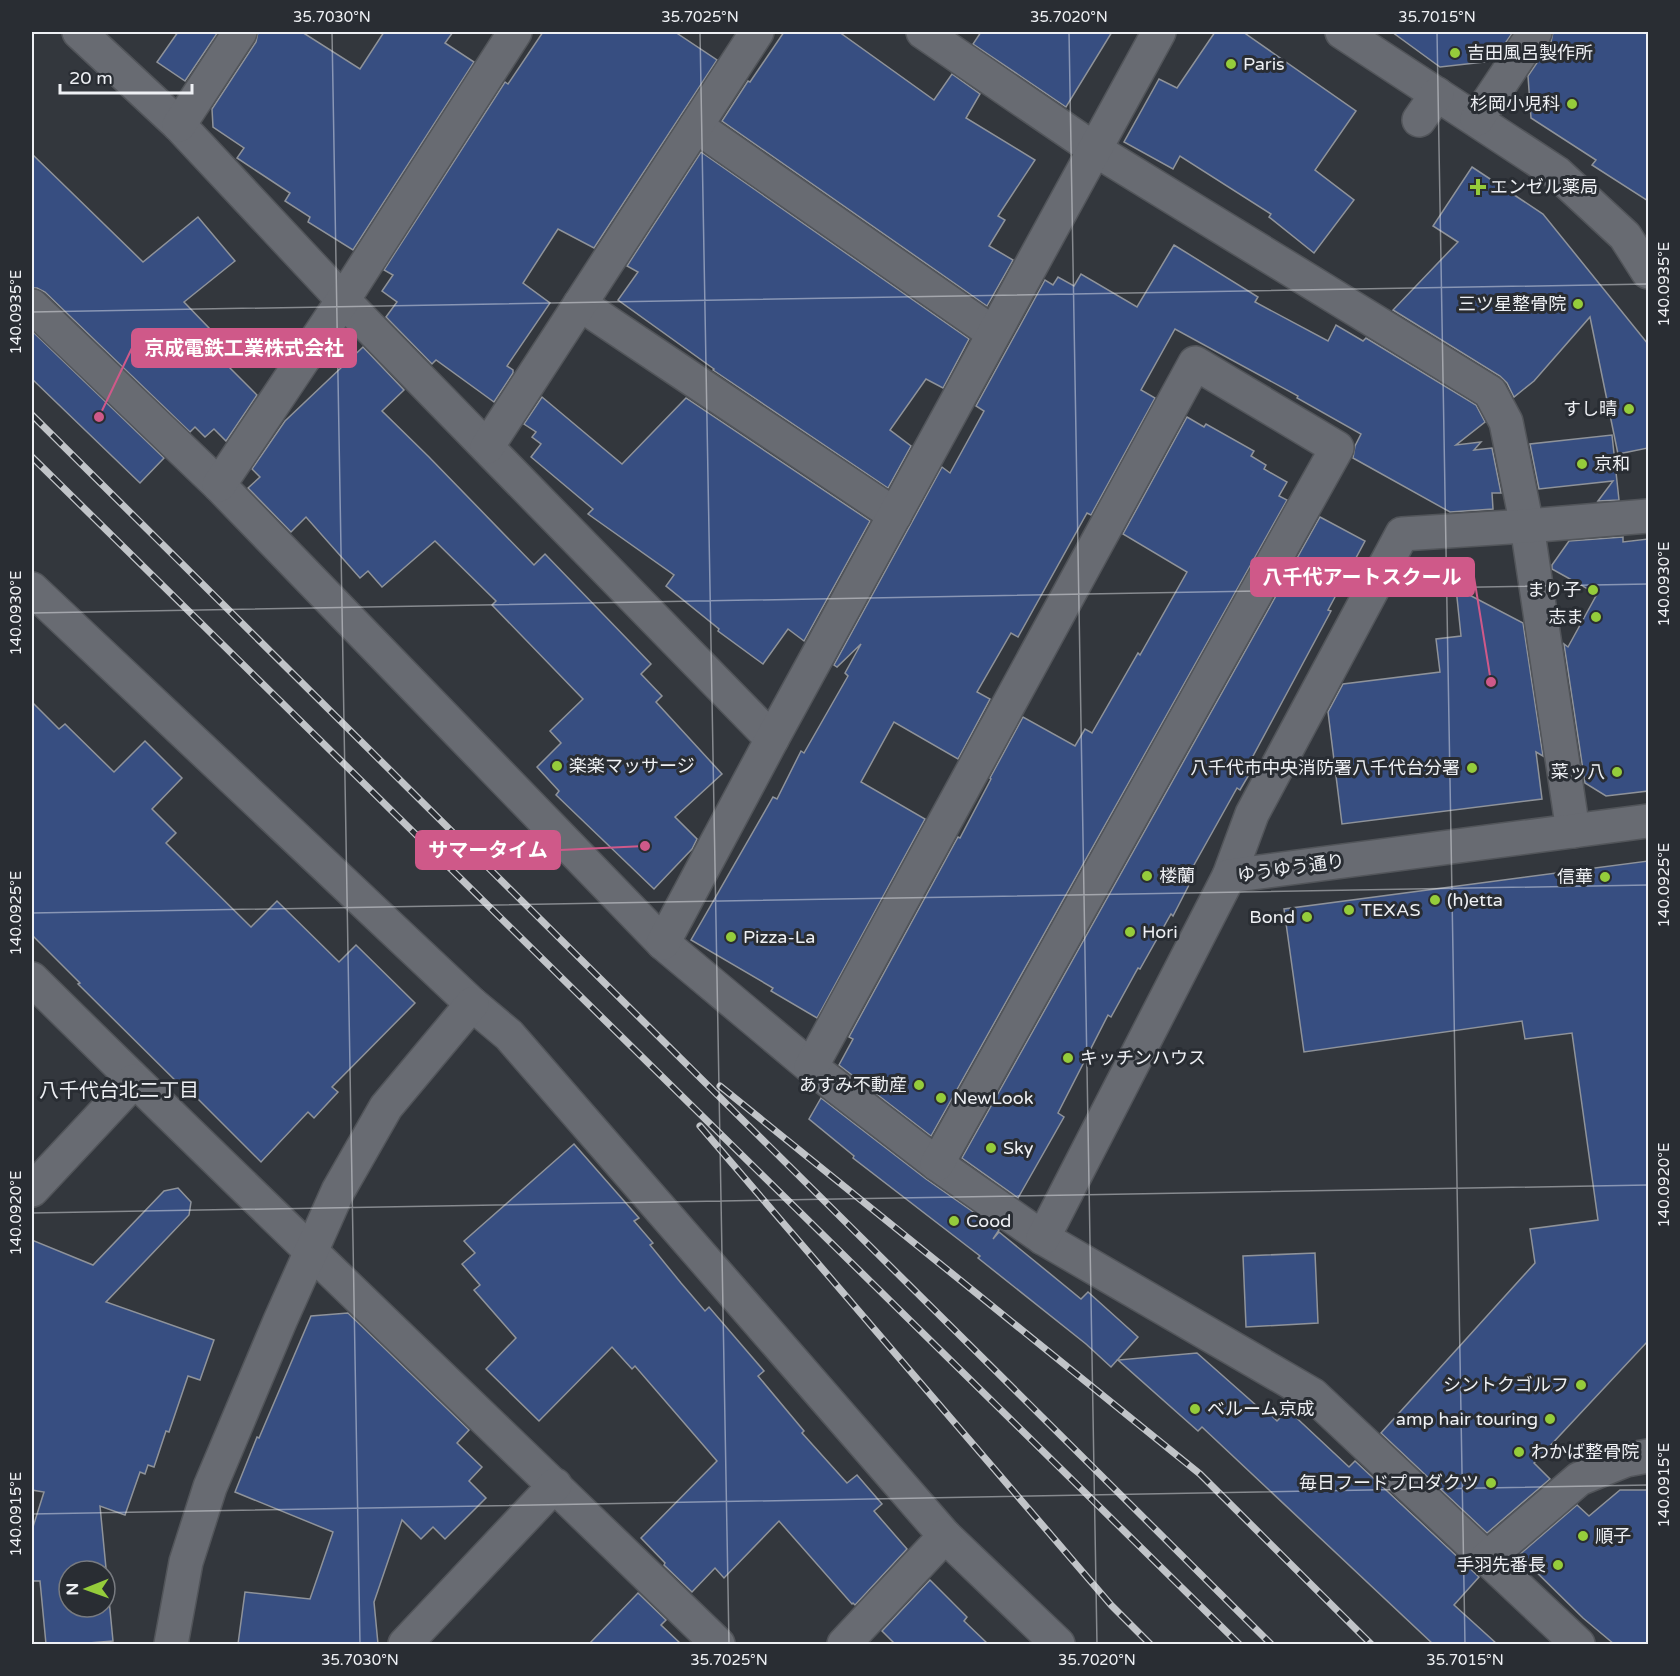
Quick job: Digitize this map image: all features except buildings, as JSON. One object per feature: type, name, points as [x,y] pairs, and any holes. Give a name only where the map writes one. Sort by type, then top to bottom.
[{"type":"street","points":[[79,32],[106,68],[178,134],[343,300],[772,739]]},
{"type":"street","points":[[178,134],[240,32]]},
{"type":"street","points":[[219,485],[303,345],[343,300],[514,32]]},
{"type":"street","points":[[487,447],[758,32]]},
{"type":"street","points":[[923,32],[1094,149],[1350,297],[1490,392],[1506,422],[1527,526],[1573,831]]},
{"type":"street","points":[[663,943],[993,333],[1071,211],[1094,149],[1159,32]]},
{"type":"street","points":[[1342,32],[1428,107],[1477,119],[1557,173],[1625,236],[1648,272]]},
{"type":"street","points":[[1477,119],[1535,32]]},
{"type":"street","points":[[696,126],[993,333]]},
{"type":"street","points":[[580,304],[895,515]]},
{"type":"street","points":[[32,306],[400,659],[663,943],[811,1067],[937,1164],[1043,1238],[1313,1395],[1576,1644]]},
{"type":"street","points":[[811,1067],[1092,565],[1195,363],[1337,448],[937,1164]]},
{"type":"street","points":[[1229,876],[1252,813],[1402,534],[1648,516]]},
{"type":"street","points":[[32,590],[472,1004],[509,1035],[541,1090],[945,1536],[1058,1644]]},
{"type":"street","name":"ゆうゆう通り","points":[[1043,1238],[1229,876],[1648,821]]},
{"type":"street","points":[[32,979],[134,1081],[312,1251],[430,1352],[588,1519],[718,1644]]},
{"type":"street","points":[[171,1644],[186,1562],[210,1487],[338,1191],[386,1107],[472,1004]]},
{"type":"street","points":[[32,1190],[134,1081]]},
{"type":"street","points":[[1487,1558],[1579,1479],[1626,1460],[1648,1456]]},
{"type":"street","points":[[405,1644],[555,1485]]},
{"type":"street","points":[[844,1644],[945,1536]]},
{"type":"railway","points":[[32,415],[1271,1644]]},
{"type":"railway","points":[[32,457],[1239,1644]]},
{"type":"railway","points":[[720,1086],[1200,1474],[1371,1644]]},
{"type":"railway","points":[[700,1126],[1111,1605],[1150,1644]]},
{"type":"place","name":"吉田風呂製作所","points":[[1455,53]]},
{"type":"place","name":"Paris","points":[[1231,64]]},
{"type":"place","name":"杉岡小児科","points":[[1572,104]]},
{"type":"place","name":"エンゼル薬局","points":[[1478,187]]},
{"type":"place","name":"三ツ星整骨院","points":[[1578,304]]},
{"type":"place","name":"すし晴","points":[[1629,409]]},
{"type":"place","name":"京成電鉄工業株式会社","points":[[99,417]]},
{"type":"place","name":"京和","points":[[1582,464]]},
{"type":"place","name":"まり子","points":[[1593,590]]},
{"type":"place","name":"志ま","points":[[1596,617]]},
{"type":"place","name":"八千代アートスクール","points":[[1491,682]]},
{"type":"place","name":"楽楽マッサージ","points":[[557,766]]},
{"type":"place","name":"八千代市中央消防署八千代台分署","points":[[1472,768]]},
{"type":"place","name":"菜ッ八","points":[[1617,772]]},
{"type":"place","name":"サマータイム","points":[[645,846]]},
{"type":"place","name":"楼蘭","points":[[1147,876]]},
{"type":"place","name":"信華","points":[[1605,877]]},
{"type":"place","name":"(h)etta","points":[[1435,900]]},
{"type":"place","name":"TEXAS","points":[[1349,910]]},
{"type":"place","name":"Bond","points":[[1307,917]]},
{"type":"place","name":"Hori","points":[[1130,932]]},
{"type":"place","name":"Pizza-La","points":[[731,937]]},
{"type":"place","name":"キッチンハウス","points":[[1068,1058]]},
{"type":"place","name":"あすみ不動産","points":[[919,1085]]},
{"type":"place","name":"NewLook","points":[[941,1098]]},
{"type":"place","name":"Sky","points":[[991,1148]]},
{"type":"place","name":"Cood","points":[[954,1221]]},
{"type":"place","name":"シントクゴルフ","points":[[1581,1385]]},
{"type":"place","name":"ベルーム京成","points":[[1195,1409]]},
{"type":"place","name":"amp hair touring","points":[[1550,1419]]},
{"type":"place","name":"わかば整骨院","points":[[1519,1452]]},
{"type":"place","name":"毎日フードプロダクツ","points":[[1491,1483]]},
{"type":"place","name":"順子","points":[[1583,1536]]},
{"type":"place","name":"手羽先番長","points":[[1558,1565]]},
{"type":"district","name":"八千代台北二丁目","points":[[119,1091]]}]
